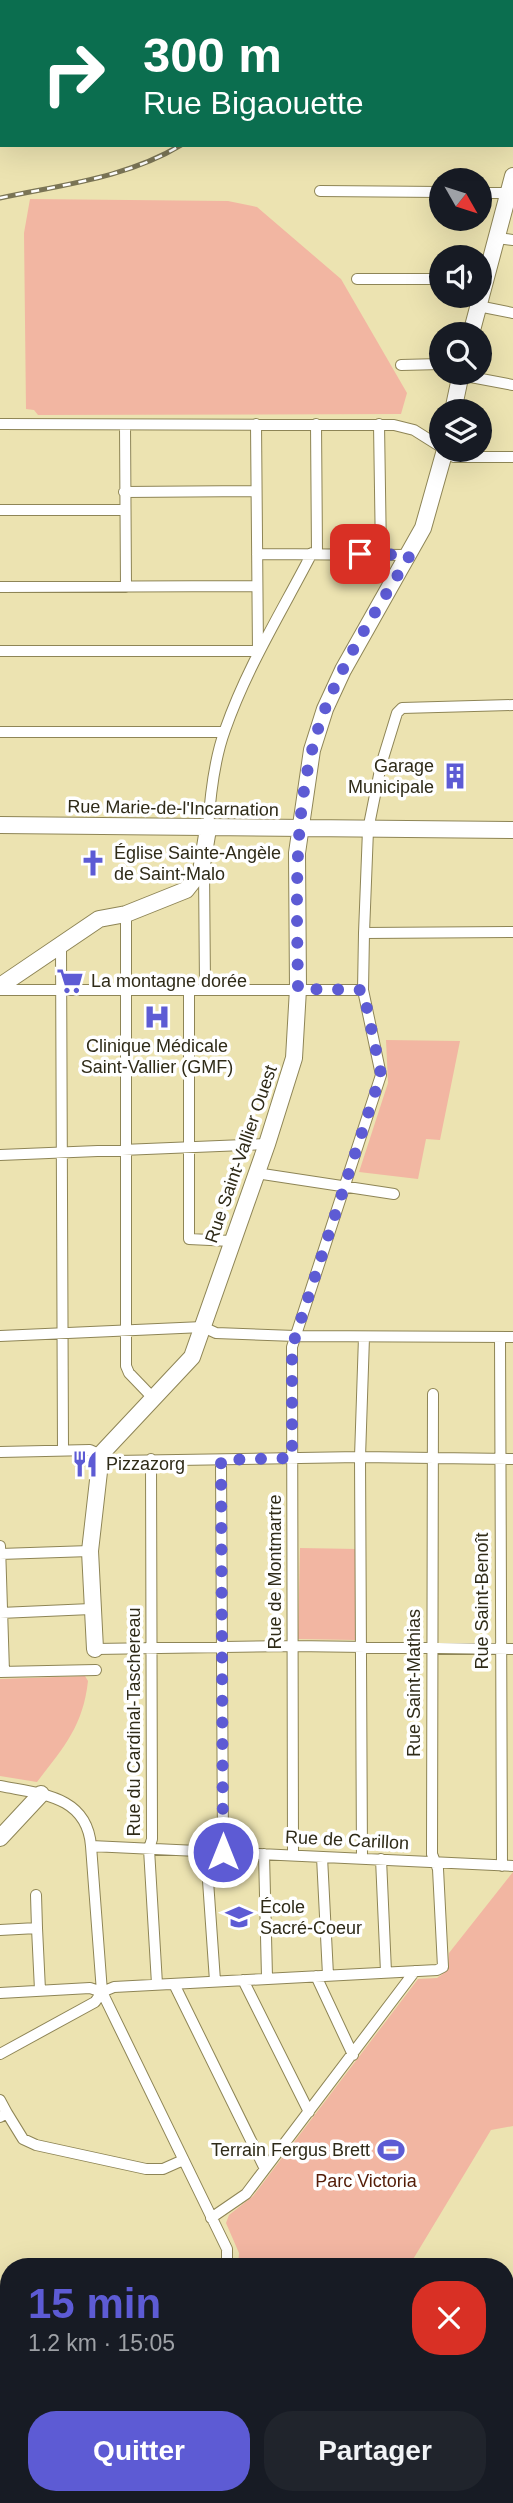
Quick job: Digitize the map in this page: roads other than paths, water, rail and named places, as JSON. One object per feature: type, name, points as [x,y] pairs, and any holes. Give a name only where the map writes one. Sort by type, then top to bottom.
[{"type":"street","points":[[492,262],[505,239],[508,193],[513,176]]},
{"type":"street","points":[[320,191],[429,192]]},
{"type":"street","points":[[492,193],[508,193]]},
{"type":"street","points":[[358,279],[429,279]]},
{"type":"street","points":[[488,308],[513,313]]},
{"type":"street","points":[[401,365],[429,364]]},
{"type":"street","points":[[492,381],[513,385]]},
{"type":"street","points":[[0,424],[379,424],[414,430],[429,439]]},
{"type":"street","points":[[256,424],[258,651]]},
{"type":"street","points":[[0,988],[99,919],[126,914],[186,890],[195,882],[203,856],[224,732],[258,651],[270,635],[315,552],[316,424]]},
{"type":"street","points":[[379,424],[381,555]]},
{"type":"street","points":[[125,425],[123,510],[126,587]]},
{"type":"street","points":[[492,457],[513,457]]},
{"type":"street","name":"Rue Saint-Vallier Ouest","points":[[101,1454],[128,1422],[154,1399],[192,1357],[267,1144],[294,1058],[298,989],[297,853],[312,750],[325,709],[359,640],[410,555],[423,528],[442,462]]},
{"type":"street","points":[[124,492],[255,491]]},
{"type":"street","points":[[0,510],[123,510]]},
{"type":"street","points":[[257,554],[315,552],[410,555]]},
{"type":"street","points":[[0,587],[257,586]]},
{"type":"street","points":[[0,651],[258,651]]},
{"type":"street","name":"Rue de Montmartre","points":[[293,1855],[292,1347],[381,1074],[363,990],[368,830],[381,765],[397,713],[402,708],[513,705]]},
{"type":"street","points":[[0,732],[224,732]]},
{"type":"street","name":"Rue Marie-de-l'Incarnation","points":[[0,825],[208,830],[513,830]]},
{"type":"street","points":[[203,856],[205,987]]},
{"type":"street","points":[[126,914],[125,1330],[128,1373],[154,1399]]},
{"type":"street","points":[[363,933],[513,932]]},
{"type":"street","points":[[61,946],[63,1450]]},
{"type":"street","points":[[0,988],[205,987],[363,990]]},
{"type":"street","points":[[189,988],[190,1239],[231,1241]]},
{"type":"street","points":[[0,1155],[267,1144]]},
{"type":"street","points":[[256,1172],[394,1194]]},
{"type":"street","points":[[0,1336],[203,1327],[216,1333],[296,1336],[513,1337]]},
{"type":"street","points":[[362,1858],[360,1457],[364,1337]]},
{"type":"street","name":"Rue Saint-Benoît","points":[[500,1337],[499,1649],[508,1866]]},
{"type":"street","name":"Rue Saint-Mathias","points":[[415,1971],[441,1969],[444,1962],[436,1862],[432,1854],[433,1394]]},
{"type":"street","points":[[0,1452],[90,1450],[115,1461],[360,1457],[513,1459]]},
{"type":"street","points":[[101,1454],[90,1552],[95,1649],[293,1646],[513,1648]]},
{"type":"street","name":"Rue du Cardinal-Taschereau","points":[[151,1459],[152,1839],[149,1849],[156,1984]]},
{"type":"street","points":[[221,1460],[223,1852]]},
{"type":"street","points":[[0,1546],[2,1672],[96,1670]]},
{"type":"street","points":[[0,1554],[90,1552]]},
{"type":"street","points":[[1,1613],[92,1609]]},
{"type":"street","points":[[0,1786],[56,1797],[80,1814],[89,1826],[102,1992],[181,2161],[227,2249],[227,2258]]},
{"type":"street","points":[[0,1838],[41,1794]]},
{"type":"street","name":"Rue de Carillon","points":[[91,1846],[508,1866]]},
{"type":"street","points":[[206,1852],[215,1982]]},
{"type":"street","points":[[264,1854],[267,1977]]},
{"type":"street","points":[[322,1857],[328,1975]]},
{"type":"street","points":[[381,1859],[386,1972]]},
{"type":"street","points":[[36,1895],[40,1990]]},
{"type":"street","points":[[0,1930],[37,1928]]},
{"type":"street","points":[[0,2054],[95,2002],[102,1992],[114,1987],[415,1971]]},
{"type":"street","points":[[211,2218],[246,2194],[415,1971]]},
{"type":"street","points":[[316,1976],[353,2055]]},
{"type":"street","points":[[243,1980],[309,2112]]},
{"type":"street","points":[[174,1984],[265,2169]]},
{"type":"street","points":[[0,1993],[90,1988],[102,1992]]},
{"type":"street","points":[[0,2100],[3,2115],[23,2139],[36,2145],[146,2169],[163,2169],[181,2161]]},
{"type":"railway","points":[[0,198],[116,173],[177,147]]},
{"type":"place","name":"Garage Municipale","points":[[455,776]]},
{"type":"place","name":"Église Sainte-Angèle de Saint-Malo","points":[[93,863]]},
{"type":"place","name":"La montagne dorée","points":[[70,981]]},
{"type":"place","name":"Clinique Médicale Saint-Vallier (GMF)","points":[[157,1017]]},
{"type":"place","name":"Pizzazorg","points":[[85,1464]]},
{"type":"place","name":"École Sacré-Coeur","points":[[239,1917]]},
{"type":"place","name":"Terrain Fergus Brett","points":[[391,2150]]},
{"type":"park label","name":"Parc Victoria","points":[[366,2181]]}]
